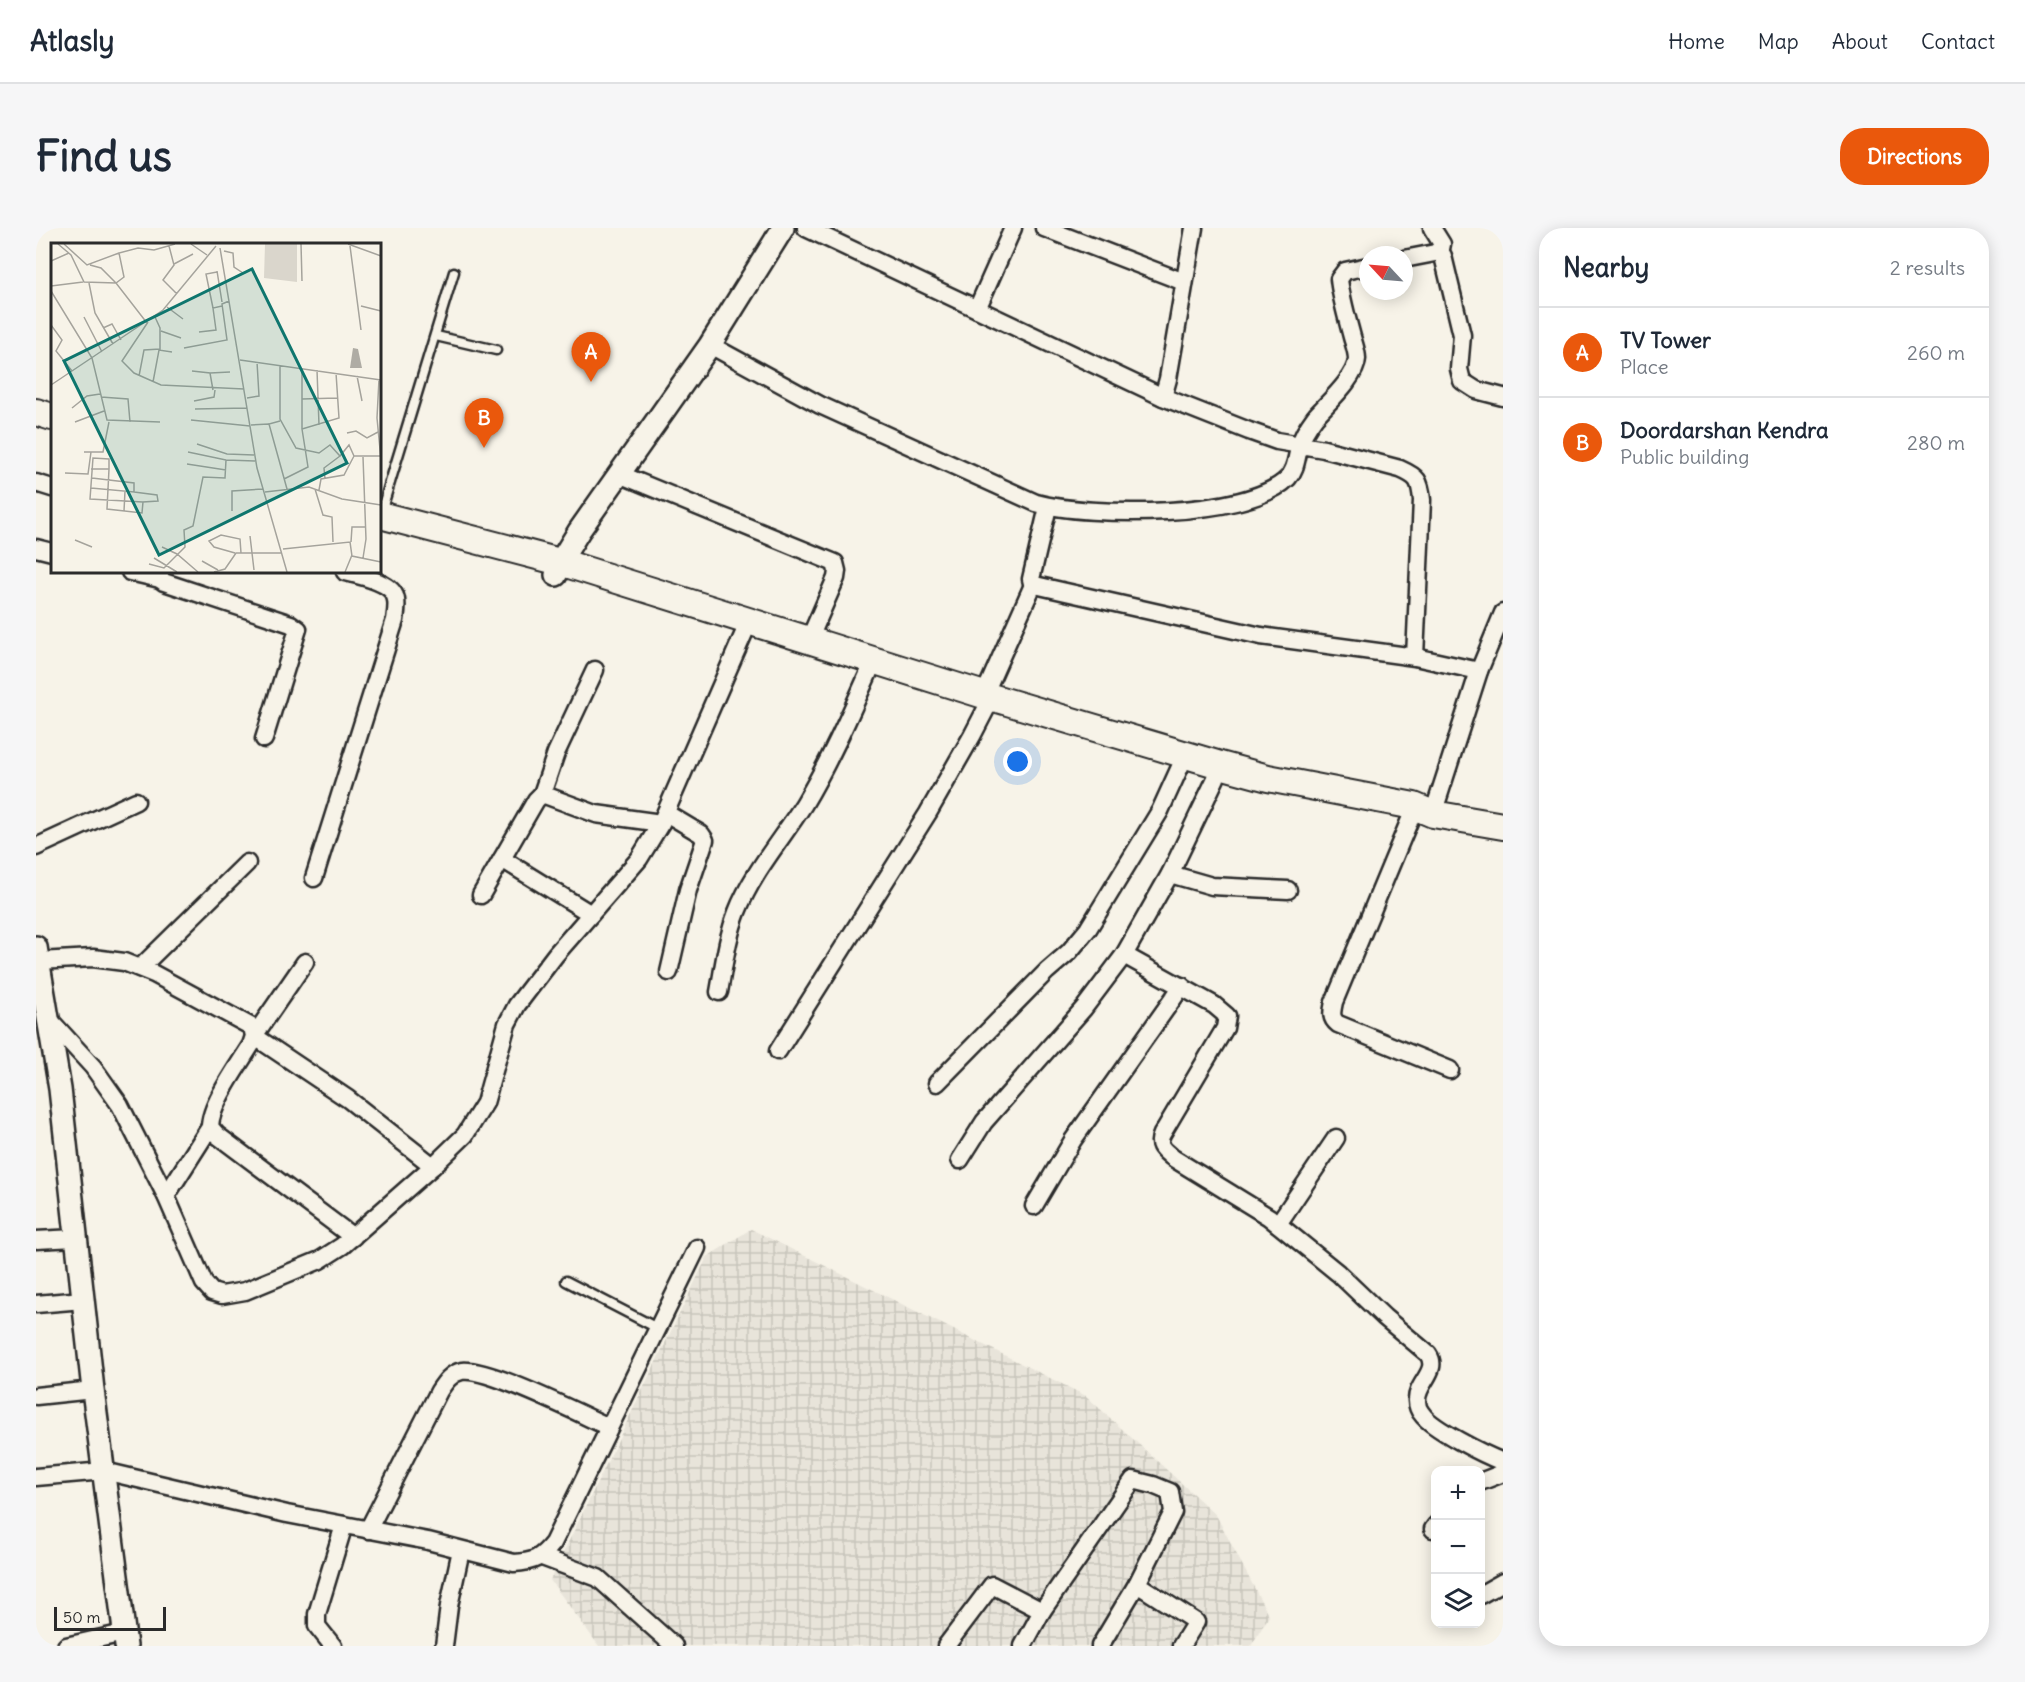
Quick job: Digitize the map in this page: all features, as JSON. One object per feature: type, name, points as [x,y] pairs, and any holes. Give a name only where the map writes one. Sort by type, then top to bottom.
[{"type":"main road","points":[[36,412],[51,417]]},
{"type":"main road","points":[[36,426],[51,431]]},
{"type":"main road","points":[[381,515],[558,569],[808,640],[985,702],[1216,778],[1309,800],[1503,826]]},
{"type":"main road","points":[[381,526],[558,569],[744,633],[869,672],[1249,773],[1414,806],[1422,816]]},
{"type":"street","points":[[558,569],[579,531],[710,345],[783,228]]},
{"type":"street","points":[[806,228],[1163,397],[1249,431],[1400,469],[1417,479],[1421,486],[1422,500],[1415,657]]},
{"type":"street","points":[[977,309],[1013,228]]},
{"type":"street","points":[[1044,228],[1184,282]]},
{"type":"street","points":[[1163,397],[1194,228]]},
{"type":"street","points":[[1413,257],[1439,250],[1442,244],[1432,228]]},
{"type":"street","points":[[1439,250],[1443,256],[1462,336],[1460,369],[1462,381],[1476,390],[1503,397]]},
{"type":"street","points":[[710,345],[820,405],[1020,497],[1048,507],[1153,512],[1234,504],[1260,494],[1286,480],[1297,464],[1300,445],[1313,419],[1349,378],[1356,365],[1357,356],[1339,279],[1345,270],[1359,268]]},
{"type":"street","points":[[620,474],[835,563],[836,578],[808,640]]},
{"type":"street","points":[[36,483],[51,488]]},
{"type":"street","points":[[778,1051],[927,813],[972,736],[1033,585],[1031,579],[1048,507]]},
{"type":"street","points":[[36,548],[51,552]]},
{"type":"street","points":[[140,573],[160,575],[291,624],[298,629],[264,739]]},
{"type":"street","points":[[314,878],[395,620],[395,595],[389,588],[349,573]]},
{"type":"street","points":[[1033,585],[1261,636],[1415,657],[1479,670]]},
{"type":"street","points":[[1450,1070],[1338,1024],[1332,1014],[1334,1002],[1422,816],[1503,614]]},
{"type":"street","points":[[45,1026],[93,1067],[120,1105],[166,1196],[204,1283],[212,1292],[222,1295],[245,1291],[320,1260],[353,1237],[433,1166],[465,1135],[479,1115],[485,1103],[507,1024],[518,1005],[556,954],[639,859],[664,818],[744,633]]},
{"type":"street","points":[[481,895],[536,800],[542,794],[556,753],[595,670]]},
{"type":"street","points":[[719,992],[729,933],[748,888],[804,803],[831,754],[869,672]]},
{"type":"street","points":[[937,1083],[1047,971],[1069,952],[1088,929],[1160,811],[1180,767]]},
{"type":"street","points":[[960,1160],[984,1122],[1084,1008],[1125,955],[1170,874],[1216,778]]},
{"type":"street","points":[[542,794],[596,814],[664,818],[701,834],[705,840],[686,898],[669,972]]},
{"type":"street","points":[[36,847],[136,801]]},
{"type":"street","points":[[502,859],[591,914]]},
{"type":"street","points":[[140,968],[247,863]]},
{"type":"street","points":[[1170,874],[1198,884],[1220,887],[1288,890]]},
{"type":"street","points":[[66,1646],[125,1639],[93,1390],[60,1089],[45,1026],[38,954],[124,962],[246,1022],[252,1027],[254,1036],[348,1099],[433,1166]]},
{"type":"street","points":[[1125,955],[1214,1005],[1227,1016],[1225,1028],[1162,1134],[1158,1142],[1160,1147],[1173,1158],[1278,1224],[1338,1273],[1384,1317],[1428,1354],[1433,1360],[1432,1366],[1419,1388],[1417,1399],[1422,1414],[1436,1426],[1503,1462]]},
{"type":"street","points":[[166,1196],[210,1126],[210,1118],[216,1105],[254,1036],[305,962]]},
{"type":"street","points":[[1034,1206],[1073,1140],[1182,986]]},
{"type":"street","points":[[210,1126],[217,1135],[353,1237]]},
{"type":"street","points":[[1278,1224],[1336,1138]]},
{"type":"street","points":[[36,1240],[76,1238]]},
{"type":"street","points":[[36,1477],[104,1472],[514,1563],[542,1557],[553,1543],[697,1248]]},
{"type":"street","points":[[36,1304],[83,1300]]},
{"type":"street","points":[[368,1530],[439,1391],[447,1378],[462,1371],[477,1372],[502,1379],[609,1427]]},
{"type":"street","points":[[36,1396],[93,1390]]},
{"type":"street","points":[[1485,1480],[1503,1473]]},
{"type":"street","points":[[1023,1646],[1042,1611],[1133,1480],[1154,1485],[1170,1492],[1173,1512],[1137,1584],[1100,1646]]},
{"type":"street","points":[[333,1646],[317,1626],[317,1614],[344,1525]]},
{"type":"street","points":[[444,1646],[449,1606],[461,1550]]},
{"type":"street","points":[[542,1557],[598,1578],[674,1646]]},
{"type":"street","points":[[1485,1592],[1503,1582]]},
{"type":"street","points":[[1137,1584],[1196,1622],[1181,1646]]},
{"type":"street","points":[[946,1646],[992,1585],[1042,1611]]},
{"type":"lane","points":[[381,512],[454,272]]},
{"type":"lane","points":[[436,336],[496,350]]},
{"type":"lane","points":[[566,1281],[657,1328]]},
{"type":"shaded area","points":[[751,1229],[1086,1396],[1216,1515],[1269,1616],[1251,1646],[599,1646],[550,1580],[707,1257]]},
{"type":"place","name":"TV Tower","points":[[591,382]]},
{"type":"place","name":"Doordarshan Kendra","points":[[484,448]]}]
